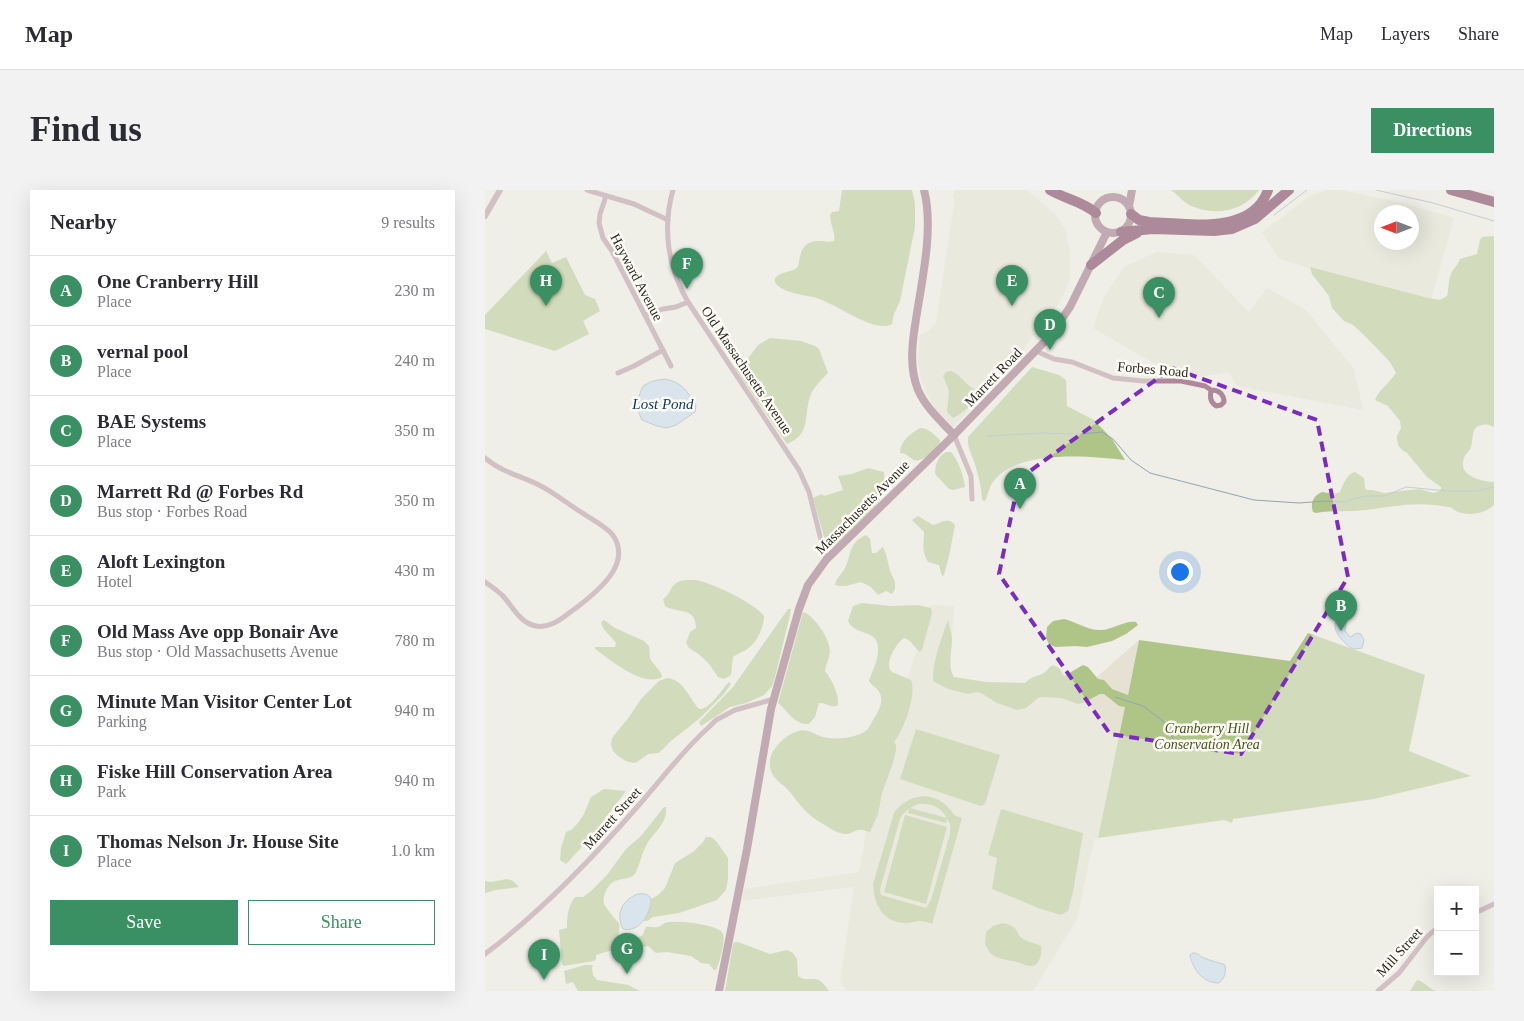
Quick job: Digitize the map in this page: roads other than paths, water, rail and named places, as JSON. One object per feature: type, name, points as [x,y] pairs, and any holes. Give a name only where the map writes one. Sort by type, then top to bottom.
[{"type":"highway","points":[[1050,190],[1085,205],[1096,213]]},
{"type":"highway","points":[[1130,210],[1139,220],[1149,222],[1226,223],[1243,218],[1254,211],[1263,201],[1268,190]]},
{"type":"highway","points":[[1121,232],[1150,229],[1214,231],[1232,229],[1255,219],[1289,190]]},
{"type":"highway","points":[[1451,190],[1494,202]]},
{"type":"highway","points":[[1091,265],[1123,240],[1150,229]]},
{"type":"main road","points":[[924,190],[928,231],[914,330],[912,364],[916,383],[922,397],[932,412],[954,435]]},
{"type":"main road","points":[[1115,190],[1109,198],[1100,204],[1096,213],[1097,223],[1101,228],[1107,232],[1114,233],[1121,232],[1131,219],[1132,190]]},
{"type":"main road","points":[[1109,198],[1120,198],[1130,210]]},
{"type":"main road","name":"Marrett Road","points":[[954,435],[1055,328],[1070,307],[1107,232]]},
{"type":"main road","name":"Massachusetts Avenue","points":[[719,991],[771,709],[801,602],[808,585],[826,560],[954,435]]},
{"type":"street","points":[[485,216],[500,190]]},
{"type":"street","points":[[587,190],[635,204],[667,220]]},
{"type":"street","name":"Old Massachusetts Avenue","points":[[673,190],[667,220],[667,235],[670,258],[678,283],[687,302],[799,470],[809,492],[826,560]]},
{"type":"street","name":"Hayward Avenue","points":[[606,196],[599,218],[601,232],[671,366]]},
{"type":"street","points":[[645,316],[687,302]]},
{"type":"street","points":[[618,373],[663,350]]},
{"type":"street","name":"Forbes Road","points":[[1036,350],[1054,360],[1072,362],[1113,378],[1181,382],[1205,386],[1211,390]]},
{"type":"street","points":[[954,435],[971,476],[973,499]]},
{"type":"street","points":[[485,458],[496,467],[553,492],[611,533],[618,547],[617,564],[600,590],[554,624],[537,626],[526,623],[503,596],[485,582]]},
{"type":"street","name":"Marrett Street","points":[[485,954],[512,934],[558,892],[621,826],[704,731],[716,720],[743,706],[759,704],[774,699]]},
{"type":"street","points":[[759,704],[771,709]]},
{"type":"street","points":[[1479,911],[1494,904]]},
{"type":"street","name":"Mill Street","points":[[1378,991],[1399,973],[1434,931]]},
{"type":"water","name":"Lost Pond","points":[[665,379],[683,388],[696,405],[695,412],[676,425],[667,428],[642,420],[639,413],[639,396],[643,386],[653,381]]},
{"type":"water","points":[[1346,614],[1350,614],[1345,631],[1350,637],[1357,633],[1361,634],[1364,640],[1362,648],[1351,648],[1341,639],[1336,631],[1336,620]]},
{"type":"water","points":[[638,894],[646,894],[651,899],[647,916],[635,928],[623,929],[620,918],[622,908],[628,899]]},
{"type":"water","points":[[1193,953],[1225,965],[1225,975],[1219,983],[1208,981],[1200,975],[1191,961],[1190,955]]},
{"type":"waterway","points":[[1274,215],[1307,190]]},
{"type":"waterway","points":[[1376,190],[1433,203],[1494,221]]},
{"type":"waterway","points":[[987,436],[1102,432],[1113,439],[1131,460],[1150,473],[1254,500],[1299,503],[1343,502],[1365,496],[1385,496],[1406,487],[1447,491],[1476,491],[1494,487]]},
{"type":"waterway","points":[[1115,697],[1143,706],[1163,721],[1174,740]]},
{"type":"place","name":"Old Mass Ave opp Bonair Ave","points":[[687,289]]},
{"type":"place","name":"Fiske Hill Conservation Area","points":[[546,306]]},
{"type":"place","name":"Aloft Lexington","points":[[1012,306]]},
{"type":"place","name":"BAE Systems","points":[[1159,318]]},
{"type":"place","name":"Marrett Rd @ Forbes Rd","points":[[1050,350]]},
{"type":"place","name":"One Cranberry Hill","points":[[1020,509]]},
{"type":"place","name":"vernal pool","points":[[1341,631]]},
{"type":"place","name":"Minute Man Visitor Center Lot","points":[[627,974]]},
{"type":"place","name":"Thomas Nelson Jr. House Site","points":[[544,980]]},
{"type":"park label","name":"Cranberry Hill Conservation Area","points":[[1207,736]]}]
